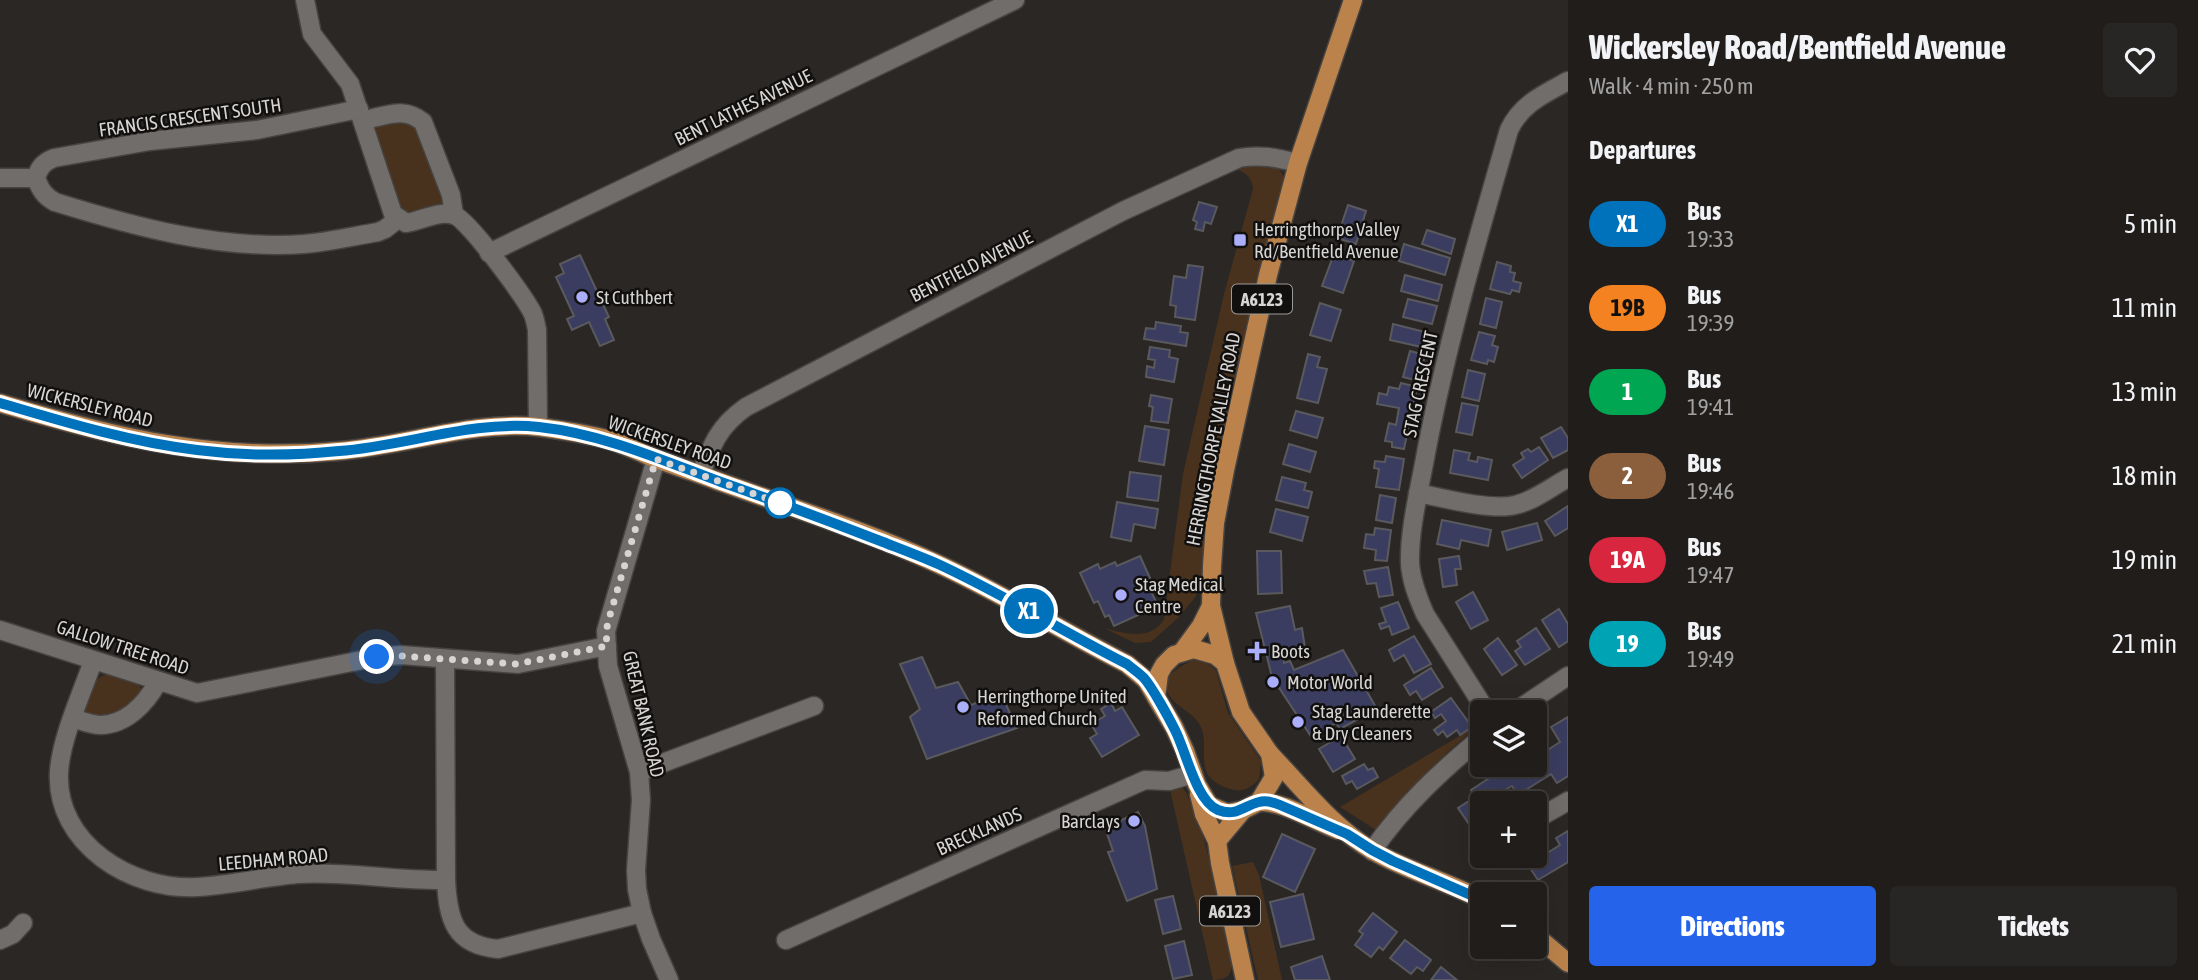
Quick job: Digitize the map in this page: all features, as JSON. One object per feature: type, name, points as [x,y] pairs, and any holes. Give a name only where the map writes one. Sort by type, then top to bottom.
[{"type":"main road","name":"HERRINGTHORPE VALLEY ROAD","points":[[1270,754],[1241,712],[1211,606],[1215,523],[1268,275],[1298,163],[1353,0]]},
{"type":"main road","name":"WICKERSLEY ROAD","points":[[0,404],[129,438],[195,450],[249,455],[344,451],[475,429],[538,427],[610,440],[935,563],[1127,664],[1146,680],[1156,697],[1178,735],[1195,780]]},
{"type":"main road","name":"HERRINGTHORPE VALLEY ROAD","points":[[1156,697],[1159,674],[1164,665],[1201,626],[1211,606]]},
{"type":"main road","points":[[1127,664],[1154,662],[1194,649],[1215,655],[1225,663]]},
{"type":"main road","points":[[1217,841],[1251,806],[1274,777],[1270,754]]},
{"type":"main road","points":[[1270,754],[1347,834]]},
{"type":"main road","points":[[1195,780],[1209,804],[1215,809],[1227,813],[1270,801],[1347,834],[1372,850],[1470,895]]},
{"type":"main road","name":"A6123","points":[[1195,780],[1204,814],[1217,841],[1245,980]]},
{"type":"main road","points":[[1547,945],[1568,963]]},
{"type":"street","points":[[305,0],[312,34],[350,84],[391,208],[398,219],[406,223],[440,214],[454,215],[462,220],[534,316],[537,330],[538,427]]},
{"type":"street","name":"BENT LATHES AVENUE","points":[[489,253],[1016,0]]},
{"type":"street","name":"STAG CRESCENT","points":[[1479,700],[1425,614],[1418,598],[1410,564],[1411,545],[1438,390],[1509,130],[1523,108],[1537,97],[1568,81]]},
{"type":"street","name":"FRANCIS CRESCENT SOUTH","points":[[36,178],[45,162],[54,158],[150,141],[406,112],[423,122],[451,195],[454,215]]},
{"type":"street","name":"BENTFIELD AVENUE","points":[[701,474],[719,432],[731,417],[771,394],[1123,211],[1239,158],[1268,155],[1298,163]]},
{"type":"street","points":[[0,178],[36,178],[47,198],[114,220],[161,232],[251,244],[305,244],[378,232],[398,219]]},
{"type":"street","name":"GREAT BANK ROAD","points":[[656,459],[606,631],[608,666],[639,772],[641,800],[637,890],[642,913],[669,980]]},
{"type":"street","points":[[1419,493],[1497,507],[1513,506],[1568,478]]},
{"type":"street","name":"GALLOW TREE ROAD","points":[[0,630],[197,693],[377,657],[401,656],[517,664],[607,646]]},
{"type":"street","points":[[445,659],[446,880],[447,904],[454,927],[463,937],[484,948],[498,949],[642,913]]},
{"type":"street","name":"LEEDHAM ROAD","points":[[93,660],[60,758],[60,791],[66,812],[87,846],[106,862],[127,873],[169,886],[196,887],[299,874],[336,873],[446,880]]},
{"type":"street","points":[[1532,700],[1568,676]]},
{"type":"street","points":[[73,718],[91,724],[113,723],[142,706],[158,682]]},
{"type":"street","points":[[639,772],[814,706]]},
{"type":"street","points":[[1372,850],[1418,794],[1470,748]]},
{"type":"street","name":"BRECKLANDS","points":[[786,940],[1145,780],[1195,780]]},
{"type":"street","points":[[1547,813],[1568,801]]},
{"type":"street","points":[[0,940],[23,923]]},
{"type":"shaded area","points":[[405,118],[417,124],[445,199],[441,206],[406,216],[400,213],[374,134],[378,123]]},
{"type":"shaded area","points":[[1252,161],[1271,163],[1284,177],[1215,464],[1202,575],[1196,596],[1179,617],[1151,642],[1135,643],[1104,628],[1129,634],[1145,633],[1159,626],[1164,619],[1183,474],[1224,294],[1253,189],[1248,176],[1236,169]]},
{"type":"shaded area","points":[[1194,660],[1204,660],[1216,671],[1228,713],[1261,761],[1259,779],[1246,789],[1230,789],[1217,784],[1210,777],[1204,761],[1200,725],[1176,703],[1166,689],[1169,677]]},
{"type":"shaded area","points":[[110,674],[139,685],[143,692],[137,703],[105,720],[88,715],[83,707],[92,686],[99,678]]},
{"type":"shaded area","points":[[1470,730],[1427,772],[1376,830],[1340,807]]},
{"type":"shaded area","points":[[1169,785],[1181,787],[1186,792],[1202,831],[1232,953],[1230,972],[1224,978],[1213,980]]},
{"type":"shaded area","points":[[1253,862],[1259,875],[1282,980],[1258,980],[1232,866]]},
{"type":"building","points":[[1199,202],[1217,207],[1211,224],[1205,222],[1203,231],[1195,229],[1197,222],[1193,220]]},
{"type":"building","points":[[1348,205],[1366,211],[1356,244],[1337,238]]},
{"type":"building","points":[[1427,230],[1455,239],[1451,254],[1422,244]]},
{"type":"building","points":[[1404,244],[1450,258],[1445,275],[1399,261]]},
{"type":"building","points":[[1334,254],[1354,261],[1343,293],[1322,286]]},
{"type":"building","name":"St Cuthbert","points":[[580,255],[609,317],[605,319],[614,340],[600,346],[589,322],[572,330],[567,319],[574,316],[556,277],[564,273],[560,264]]},
{"type":"building","points":[[1497,262],[1511,266],[1510,272],[1515,273],[1513,281],[1521,283],[1519,292],[1512,290],[1510,294],[1490,289]]},
{"type":"building","points":[[1188,265],[1203,267],[1195,320],[1175,317],[1176,306],[1170,305],[1174,276],[1186,278]]},
{"type":"building","points":[[1405,275],[1442,285],[1438,301],[1401,291]]},
{"type":"building","points":[[1486,298],[1502,302],[1496,328],[1480,324]]},
{"type":"building","points":[[1408,299],[1437,306],[1432,324],[1403,317]]},
{"type":"building","points":[[1320,303],[1341,310],[1331,341],[1310,335]]},
{"type":"building","points":[[1156,322],[1181,326],[1180,332],[1188,333],[1186,346],[1144,339],[1146,328],[1155,329]]},
{"type":"building","points":[[1393,324],[1429,333],[1426,348],[1390,340]]},
{"type":"building","points":[[1479,332],[1495,336],[1492,345],[1498,347],[1494,362],[1488,360],[1487,364],[1471,360]]},
{"type":"building","points":[[1150,347],[1170,350],[1169,357],[1178,359],[1174,382],[1146,377],[1147,366],[1154,368],[1155,360],[1148,359]]},
{"type":"building","points":[[1410,351],[1425,355],[1419,381],[1403,377]]},
{"type":"building","points":[[1308,354],[1320,357],[1317,367],[1327,369],[1318,403],[1297,398]]},
{"type":"building","points":[[1468,370],[1485,374],[1479,401],[1462,397]]},
{"type":"building","points":[[1401,383],[1417,387],[1404,449],[1392,447],[1392,442],[1385,441],[1389,423],[1396,425],[1399,408],[1377,404],[1379,393],[1387,395],[1389,387],[1399,389]]},
{"type":"building","points":[[1151,395],[1172,399],[1168,423],[1151,421]]},
{"type":"building","points":[[1462,403],[1478,406],[1472,435],[1456,432]]},
{"type":"building","points":[[1296,411],[1323,418],[1317,438],[1290,430]]},
{"type":"building","points":[[1145,426],[1169,430],[1164,465],[1139,461]]},
{"type":"building","points":[[1561,427],[1568,438],[1568,450],[1553,458],[1541,438]]},
{"type":"building","points":[[1289,444],[1316,452],[1310,472],[1283,464]]},
{"type":"building","points":[[1539,447],[1548,460],[1522,478],[1513,465],[1524,458],[1521,453],[1528,449],[1531,452]]},
{"type":"building","points":[[1454,450],[1470,453],[1468,460],[1477,462],[1478,457],[1492,460],[1488,480],[1450,473]]},
{"type":"building","points":[[1386,456],[1404,459],[1399,490],[1376,487],[1379,469],[1374,468],[1375,461],[1385,462]]},
{"type":"building","points":[[1130,472],[1161,476],[1158,501],[1127,497]]},
{"type":"building","points":[[1282,477],[1306,483],[1304,490],[1312,492],[1308,508],[1276,500]]},
{"type":"building","points":[[1380,495],[1396,498],[1392,523],[1376,520]]},
{"type":"building","points":[[1117,502],[1158,509],[1155,528],[1134,524],[1131,541],[1111,537]]},
{"type":"building","points":[[1568,506],[1568,528],[1555,536],[1545,521]]},
{"type":"building","points":[[1276,509],[1308,517],[1302,541],[1270,532]]},
{"type":"building","points":[[1442,520],[1491,530],[1488,546],[1461,540],[1459,549],[1437,544]]},
{"type":"building","points":[[1537,523],[1542,540],[1507,550],[1502,532]]},
{"type":"building","points":[[1375,528],[1391,530],[1387,561],[1375,560],[1376,550],[1364,548],[1366,534],[1374,535]]},
{"type":"building","points":[[1257,551],[1281,551],[1282,593],[1258,594]]},
{"type":"building","name":"Stag Medical Centre","points":[[1140,556],[1150,578],[1137,584],[1139,589],[1148,585],[1158,606],[1114,626],[1109,615],[1105,617],[1098,601],[1094,603],[1080,573],[1098,564],[1100,569],[1115,562],[1117,566]]},
{"type":"building","points":[[1459,556],[1461,569],[1455,569],[1457,585],[1443,587],[1439,559]]},
{"type":"building","points":[[1388,567],[1393,595],[1379,597],[1376,583],[1367,584],[1364,571]]},
{"type":"building","points":[[1473,592],[1488,620],[1471,629],[1456,602]]},
{"type":"building","points":[[1398,602],[1409,628],[1392,635],[1389,626],[1381,629],[1379,624],[1386,622],[1381,608]]},
{"type":"building","points":[[1290,606],[1295,630],[1302,628],[1305,648],[1283,656],[1284,663],[1290,661],[1294,670],[1343,650],[1377,709],[1340,729],[1336,723],[1312,738],[1272,677],[1256,613]]},
{"type":"building","points":[[1559,609],[1568,624],[1568,641],[1559,647],[1542,620]]},
{"type":"building","points":[[1536,628],[1550,649],[1525,665],[1515,651],[1521,647],[1517,641]]},
{"type":"building","points":[[1414,636],[1431,664],[1414,673],[1404,655],[1394,661],[1389,650]]},
{"type":"building","points":[[1498,638],[1517,665],[1502,675],[1484,649]]},
{"type":"building","name":"Herringthorpe United Reformed Church","points":[[922,657],[936,688],[958,682],[971,705],[1001,694],[1017,728],[927,759],[910,717],[920,709],[900,664]]},
{"type":"building","points":[[1431,668],[1443,687],[1422,700],[1416,691],[1410,695],[1404,685]]},
{"type":"building","points":[[1451,698],[1470,724],[1470,728],[1460,735],[1457,730],[1447,737],[1443,731],[1438,735],[1434,730],[1446,721],[1441,714],[1435,718],[1431,712]]},
{"type":"building","points":[[1111,703],[1115,711],[1122,707],[1139,735],[1102,757],[1090,738],[1097,734],[1091,724],[1105,716],[1101,709]]},
{"type":"building","points":[[1568,717],[1568,776],[1557,783],[1551,774],[1547,777],[1547,750],[1560,742],[1551,727]]},
{"type":"building","points":[[1341,736],[1355,759],[1333,772],[1319,749]]},
{"type":"building","points":[[1364,764],[1368,770],[1373,768],[1378,777],[1357,789],[1352,781],[1346,784],[1342,776]]},
{"type":"building","points":[[1491,777],[1546,777],[1524,791],[1515,791],[1512,786],[1503,791],[1471,790]]},
{"type":"building","points":[[1470,800],[1470,823],[1469,824],[1458,808]]},
{"type":"building","points":[[1138,812],[1145,826],[1157,889],[1127,901],[1108,852],[1113,851],[1105,828]]},
{"type":"building","points":[[1568,831],[1568,862],[1538,880],[1530,868],[1547,868],[1547,853],[1560,845],[1556,838]]},
{"type":"building","points":[[1282,834],[1315,849],[1295,892],[1263,877]]},
{"type":"building","points":[[1303,894],[1314,939],[1281,947],[1270,902]]},
{"type":"building","points":[[1173,896],[1181,929],[1163,934],[1155,900]]},
{"type":"building","points":[[1373,913],[1397,932],[1383,950],[1379,947],[1371,957],[1355,945],[1363,934],[1359,931]]},
{"type":"building","points":[[1405,940],[1431,960],[1423,971],[1417,967],[1411,974],[1390,958]]},
{"type":"building","points":[[1184,941],[1192,975],[1173,979],[1165,946]]},
{"type":"building","points":[[1322,956],[1330,980],[1295,980],[1291,967]]},
{"type":"building","points":[[1441,967],[1457,980],[1431,980]]},
{"type":"bus line","name":"X1","points":[[0,403],[129,438],[195,450],[249,455],[344,451],[504,426],[538,427],[610,440],[935,563],[1025,608],[1127,664],[1146,680],[1174,727],[1197,785],[1215,809],[1227,813],[1270,801],[1347,834],[1393,861],[1470,894]]},
{"type":"place","name":"Herringthorpe Valley Rd/Bentfield Avenue","points":[[1240,240]]},
{"type":"place","name":"St Cuthbert","points":[[582,297]]},
{"type":"place","name":"Stag Medical Centre","points":[[1121,595]]},
{"type":"place","name":"Boots","points":[[1257,651]]},
{"type":"place","name":"Motor World","points":[[1273,682]]},
{"type":"place","name":"Herringthorpe United Reformed Church","points":[[963,707]]},
{"type":"place","name":"Stag Launderette & Dry Cleaners","points":[[1298,722]]},
{"type":"place","name":"Barclays","points":[[1134,821]]},
{"type":"route","points":[[377,657],[401,656],[517,664],[607,646],[606,631],[610,615],[656,459],[780,503]]}]
